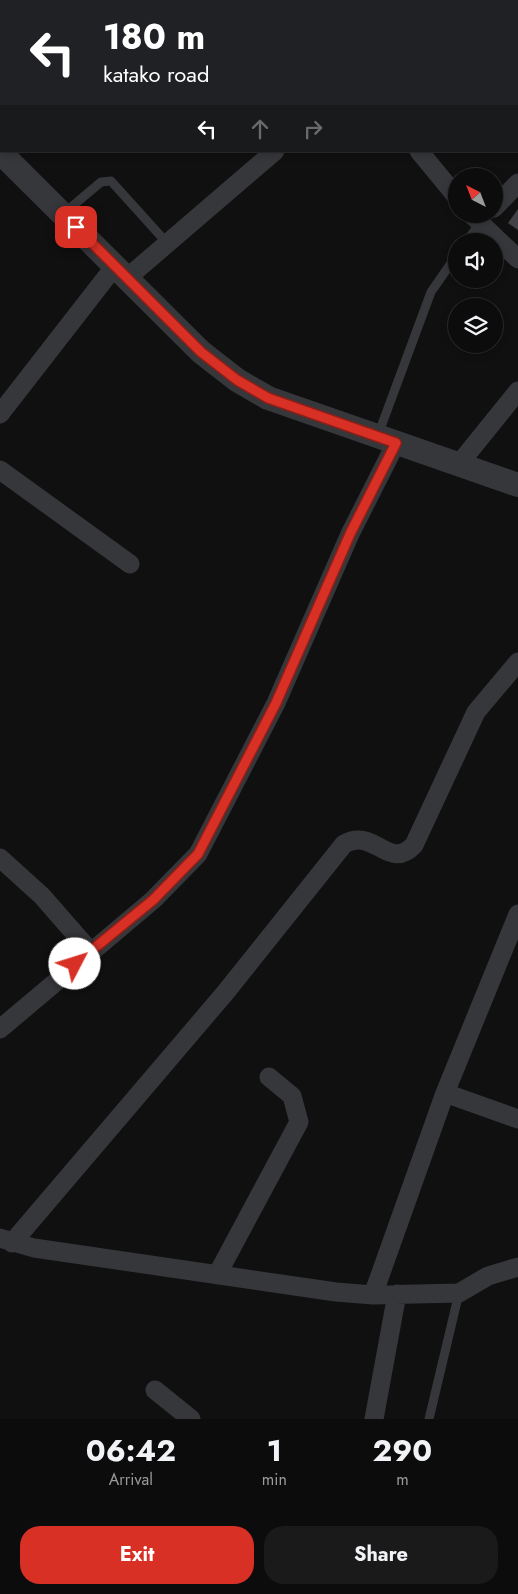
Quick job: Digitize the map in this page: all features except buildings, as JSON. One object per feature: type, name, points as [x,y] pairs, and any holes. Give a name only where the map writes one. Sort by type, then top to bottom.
[{"type":"street","points":[[0,152],[201,352],[237,380],[268,398],[518,485]]},
{"type":"street","points":[[0,414],[121,272],[167,243],[274,152]]},
{"type":"street","points":[[420,152],[448,186]]},
{"type":"street","points":[[503,199],[518,183]]},
{"type":"street","points":[[485,223],[518,259]]},
{"type":"street","points":[[459,464],[518,391]]},
{"type":"street","points":[[0,1029],[90,951],[153,900],[198,854],[276,703],[350,534],[387,439]]},
{"type":"street","points":[[0,470],[130,564]]},
{"type":"street","points":[[518,662],[476,712],[414,845],[406,853],[396,855],[361,839],[353,839],[344,844],[225,993],[6,1240],[34,1248],[336,1292],[373,1295],[459,1293],[488,1276],[518,1268]]},
{"type":"street","points":[[0,858],[42,896],[90,951]]},
{"type":"street","points":[[373,1295],[445,1093],[518,914]]},
{"type":"street","points":[[217,1275],[299,1122],[292,1096],[269,1077]]},
{"type":"street","points":[[445,1093],[518,1119]]},
{"type":"street","points":[[374,1419],[397,1294]]},
{"type":"street","points":[[155,1390],[191,1419]]},
{"type":"lane","points":[[63,214],[101,182],[111,181],[167,243]]},
{"type":"lane","points":[[387,439],[431,292],[448,268]]},
{"type":"lane","points":[[429,1419],[459,1293]]},
{"type":"route","points":[[75,964],[153,900],[198,854],[276,703],[350,534],[396,443],[268,398],[237,380],[201,352],[76,227]]}]
